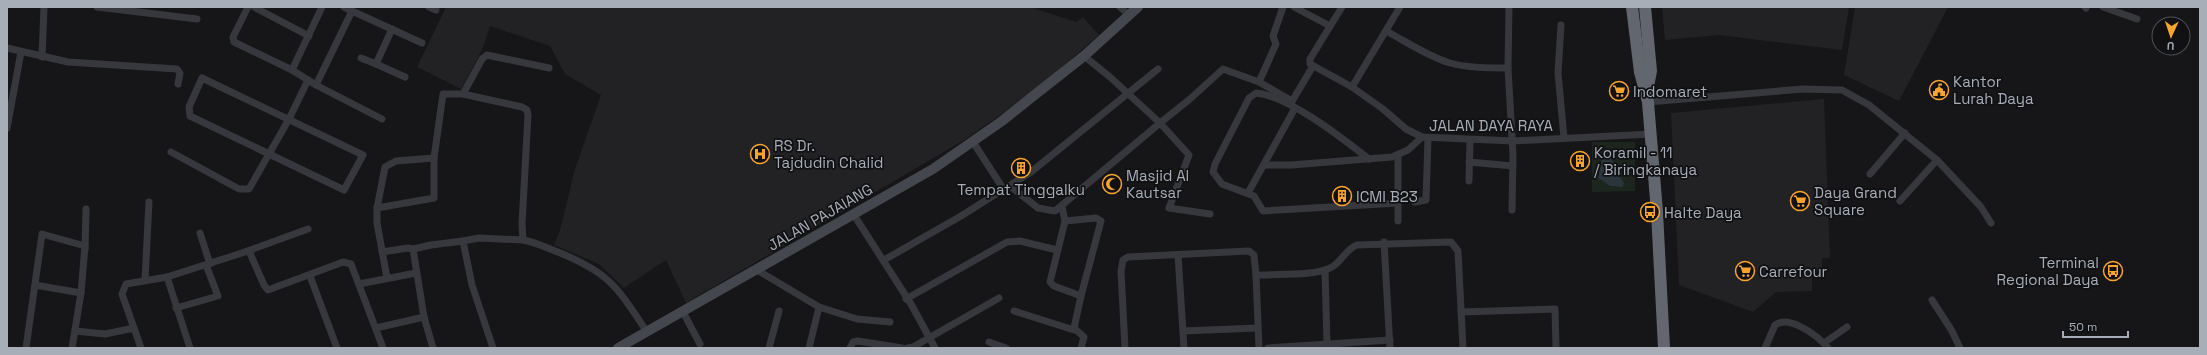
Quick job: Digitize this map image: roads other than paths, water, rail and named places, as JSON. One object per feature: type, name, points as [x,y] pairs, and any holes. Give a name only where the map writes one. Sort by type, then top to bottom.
[{"type":"highway","points":[[1632,7],[1640,72],[1648,98]]},
{"type":"highway","points":[[1645,7],[1651,71],[1648,98],[1661,264],[1664,348]]},
{"type":"main road","name":"JALAN PAJAIANG","points":[[618,348],[933,169],[1002,122],[1084,56],[1138,7]]},
{"type":"street","points":[[42,57],[44,7]]},
{"type":"street","points":[[97,7],[197,19]]},
{"type":"street","points":[[248,7],[233,37],[234,42],[292,70],[316,85],[382,119]]},
{"type":"street","points":[[254,7],[309,36]]},
{"type":"street","points":[[292,70],[322,7]]},
{"type":"street","points":[[344,7],[422,43]]},
{"type":"street","points":[[1120,7],[1129,15]]},
{"type":"street","points":[[1259,82],[1276,44],[1273,36],[1283,7]]},
{"type":"street","points":[[1294,7],[1330,26]]},
{"type":"street","points":[[1248,193],[1264,165],[1330,26],[1342,7]]},
{"type":"street","points":[[1352,87],[1400,7]]},
{"type":"street","points":[[1509,7],[1508,68],[1513,141],[1512,210]]},
{"type":"street","points":[[2103,7],[2138,19]]},
{"type":"street","points":[[316,85],[352,12]]},
{"type":"street","points":[[1561,25],[1558,73],[1564,138]]},
{"type":"street","points":[[376,64],[392,29]]},
{"type":"street","points":[[1386,31],[1426,53],[1450,63],[1465,66],[1508,68]]},
{"type":"street","points":[[7,48],[42,57],[104,66],[176,69],[180,73],[178,84]]},
{"type":"street","points":[[7,128],[21,52]]},
{"type":"street","points":[[463,94],[482,59],[487,56],[549,68]]},
{"type":"street","points":[[1084,56],[1160,123],[1189,155],[1169,208],[1210,214]]},
{"type":"street","points":[[361,58],[405,77]]},
{"type":"street","name":"JALAN DAYA RAYA","points":[[1312,63],[1352,87],[1383,109],[1406,129],[1425,137],[1513,141],[1651,134]]},
{"type":"street","points":[[884,260],[1007,188],[1038,166],[1126,93],[1158,69]]},
{"type":"street","points":[[973,142],[1007,188],[1038,208],[1053,211],[1062,207],[1190,99],[1222,69],[1259,82],[1369,159]]},
{"type":"street","points":[[202,78],[290,119],[363,156],[344,190],[190,116],[189,107],[202,78]]},
{"type":"street","points":[[171,152],[239,189],[244,190],[252,187],[290,119],[308,80]]},
{"type":"street","points":[[1648,98],[1829,88],[1842,90],[1853,95],[1937,160],[1981,207],[1991,223]]},
{"type":"street","points":[[377,208],[434,198],[434,158],[444,94],[463,94],[522,107],[527,110],[522,224],[524,240]]},
{"type":"street","points":[[1292,105],[1267,95],[1253,94],[1215,164],[1213,172],[1222,184],[1248,193],[1257,198],[1263,211],[1398,203]]},
{"type":"street","points":[[1870,174],[1905,134]]},
{"type":"street","points":[[1264,165],[1291,165],[1369,159],[1398,154],[1408,150],[1425,137]]},
{"type":"street","points":[[1415,202],[1426,200],[1425,137]]},
{"type":"street","points":[[1469,181],[1470,140]]},
{"type":"street","points":[[1398,154],[1398,222]]},
{"type":"street","points":[[387,278],[378,227],[377,208],[385,167],[396,161],[434,158]]},
{"type":"street","points":[[1900,201],[1937,160]]},
{"type":"street","points":[[1469,162],[1513,166]]},
{"type":"street","points":[[145,280],[149,202]]},
{"type":"street","points":[[1062,207],[1065,221],[1050,278],[1052,284],[1081,296]]},
{"type":"street","points":[[72,348],[86,250],[86,209]]},
{"type":"street","points":[[854,215],[884,260],[906,299],[911,304],[935,348]]},
{"type":"street","points":[[1065,221],[1096,218],[1101,221],[1081,296],[1074,330]]},
{"type":"street","points":[[141,348],[122,294],[126,284],[167,277],[249,251],[308,229]]},
{"type":"street","points":[[176,308],[218,296],[200,233]]},
{"type":"street","points":[[26,348],[42,234],[81,244],[86,250]]},
{"type":"street","points":[[382,252],[408,248],[413,249],[431,244],[479,238],[524,240],[580,261],[598,271],[618,289],[647,332]]},
{"type":"street","points":[[463,240],[472,285],[493,348]]},
{"type":"street","points":[[906,299],[1006,242],[1020,241],[1057,250]]},
{"type":"street","points":[[1384,242],[1390,348]]},
{"type":"street","points":[[1256,275],[1325,270],[1335,264],[1354,246],[1384,242],[1454,243],[1458,251],[1463,348]]},
{"type":"street","points":[[413,249],[424,317],[433,348]]},
{"type":"street","points":[[249,251],[264,285],[268,290],[310,276],[343,262],[348,262],[353,266],[383,348]]},
{"type":"street","points":[[1125,348],[1121,271],[1123,260],[1128,257],[1252,251],[1254,255],[1256,275],[1259,348]]},
{"type":"street","points":[[1178,255],[1184,348]]},
{"type":"street","points":[[757,270],[819,307],[857,319],[890,322]]},
{"type":"street","points":[[1325,270],[1327,344]]},
{"type":"street","points":[[359,284],[416,273]]},
{"type":"street","points":[[310,276],[337,348]]},
{"type":"street","points":[[167,277],[190,348]]},
{"type":"street","points":[[35,285],[81,293]]},
{"type":"street","points":[[907,348],[999,298]]},
{"type":"street","points":[[1932,300],[1952,331],[1958,345],[1952,348]]},
{"type":"street","points":[[809,348],[819,307]]},
{"type":"street","points":[[1461,312],[1555,309],[1556,348]]},
{"type":"street","points":[[769,348],[779,311]]},
{"type":"street","points":[[1014,311],[1074,330],[1084,337],[1081,348]]},
{"type":"street","points":[[683,312],[700,344]]},
{"type":"street","points":[[376,328],[424,317]]},
{"type":"street","points":[[1765,348],[1775,325],[1780,322],[1796,325],[1816,335],[1826,346],[1848,327]]},
{"type":"street","points":[[75,332],[105,334],[134,328]]},
{"type":"street","points":[[1183,331],[1257,328]]},
{"type":"street","points":[[1268,348],[1390,340]]},
{"type":"street","points":[[850,348],[854,342],[902,348]]},
{"type":"street","points":[[989,342],[1006,348]]},
{"type":"place","name":"Kantor Lurah Daya","points":[[1939,90]]},
{"type":"place","name":"Indomaret","points":[[1619,91]]},
{"type":"place","name":"RS Dr. Tajdudin Chalid","points":[[760,154]]},
{"type":"place","name":"Koramil - 11 / Biringkanaya","points":[[1580,161]]},
{"type":"place","name":"Tempat Tinggalku","points":[[1021,168]]},
{"type":"place","name":"Masjid Al Kautsar","points":[[1112,184]]},
{"type":"place","name":"ICMI B23","points":[[1342,196]]},
{"type":"place","name":"Daya Grand Square","points":[[1800,201]]},
{"type":"place","name":"Halte Daya","points":[[1650,212]]},
{"type":"place","name":"Carrefour","points":[[1745,271]]},
{"type":"place","name":"Terminal Regional Daya","points":[[2113,271]]}]
